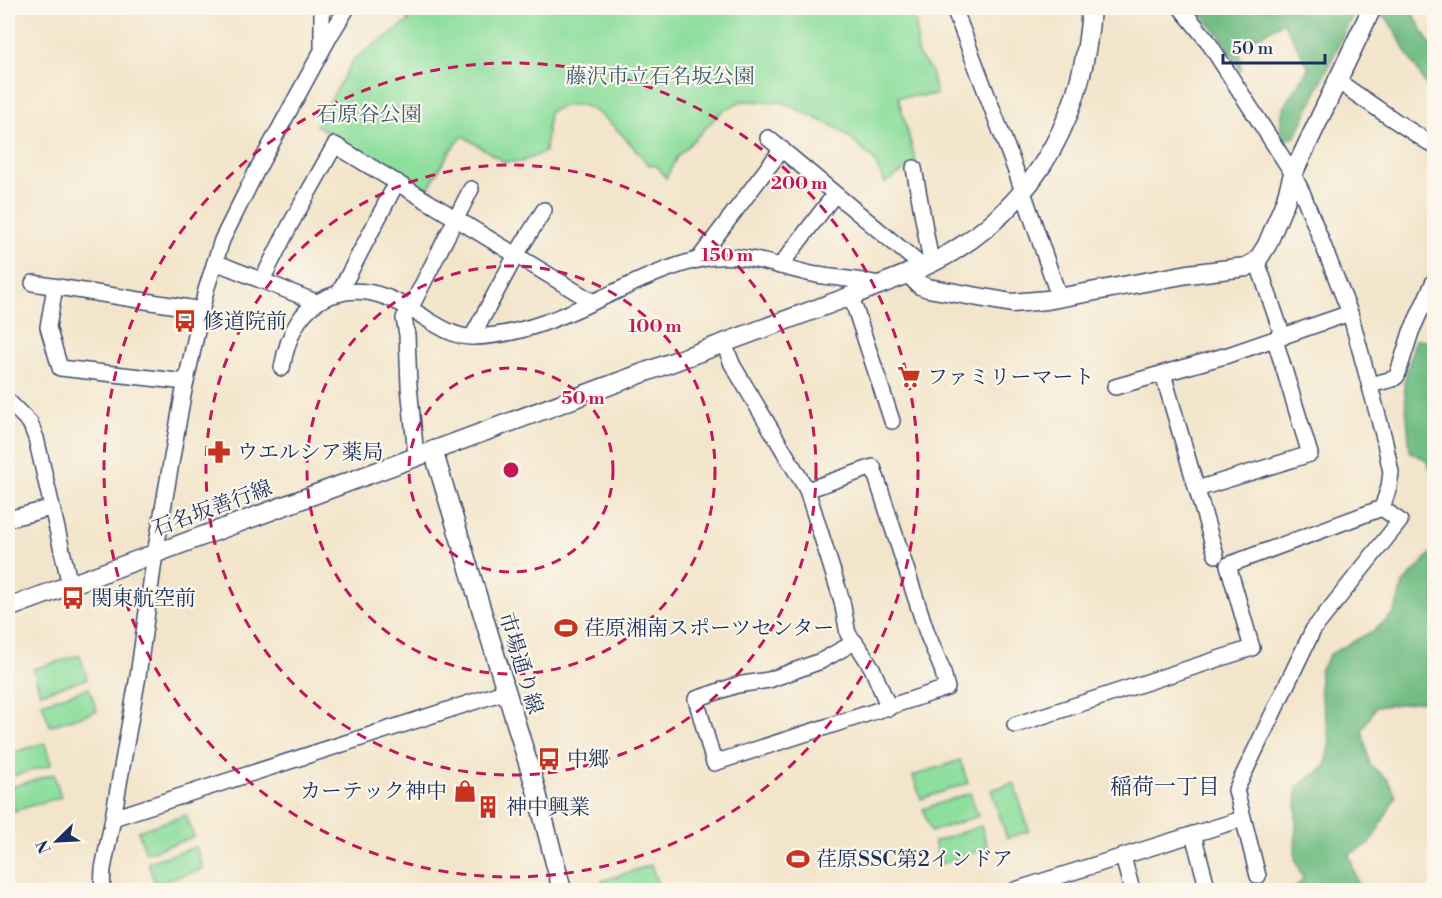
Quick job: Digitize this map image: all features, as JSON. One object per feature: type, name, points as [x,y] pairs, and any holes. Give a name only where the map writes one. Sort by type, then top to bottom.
[{"type":"street","points":[[322,8],[322,49]]},
{"type":"street","points":[[102,891],[103,869],[138,676],[155,554],[186,382],[215,262],[222,240],[253,177],[322,49],[347,8]]},
{"type":"street","points":[[954,8],[1059,297]]},
{"type":"street","name":"石名坂善行線","points":[[8,608],[851,296],[921,268],[979,233],[1022,191],[1049,155],[1071,111],[1086,58],[1091,8]]},
{"type":"street","points":[[1181,8],[1207,40],[1293,174],[1350,313],[1391,472],[1382,508]]},
{"type":"street","points":[[914,168],[921,268],[920,285],[928,288],[1012,303],[1188,274],[1246,267],[1257,261],[1267,244],[1285,202],[1293,174],[1372,8]]},
{"type":"street","points":[[1336,80],[1434,146]]},
{"type":"street","points":[[768,138],[921,268]]},
{"type":"street","points":[[262,280],[335,145],[593,302]]},
{"type":"street","points":[[698,260],[782,149]]},
{"type":"street","points":[[339,293],[397,182]]},
{"type":"street","points":[[425,453],[409,386],[404,318],[471,189]]},
{"type":"street","points":[[780,266],[835,194]]},
{"type":"street","points":[[472,337],[516,255],[544,210]]},
{"type":"street","points":[[282,368],[292,329],[305,312],[316,302],[339,293],[360,290],[382,295],[452,333],[472,337],[532,327],[662,271],[698,260],[728,255],[744,256],[818,275],[880,284]]},
{"type":"street","points":[[1197,489],[1310,454],[1257,261]]},
{"type":"street","points":[[215,262],[316,302]]},
{"type":"street","points":[[1370,386],[1397,376],[1411,332],[1434,281]]},
{"type":"street","points":[[33,283],[202,310]]},
{"type":"street","points":[[55,287],[48,327],[60,368],[186,382]]},
{"type":"street","points":[[851,296],[892,421]]},
{"type":"street","points":[[1115,387],[1279,338],[1350,313]]},
{"type":"street","points":[[724,343],[732,364],[807,490],[842,601],[848,634],[872,668],[889,708]]},
{"type":"street","points":[[1163,374],[1216,555]]},
{"type":"street","points":[[8,400],[30,423],[36,438],[70,585]]},
{"type":"street","name":"市場通り線","points":[[425,453],[507,692],[535,786],[562,891]]},
{"type":"street","points":[[807,490],[873,468],[947,688],[714,763],[696,699],[737,685],[769,680],[821,661],[855,642]]},
{"type":"street","points":[[8,519],[51,508]]},
{"type":"street","points":[[1015,725],[1252,648],[1228,564],[1382,508]]},
{"type":"street","points":[[1258,876],[1236,790],[1312,630],[1400,521],[1382,508]]},
{"type":"street","points":[[113,818],[507,692]]},
{"type":"street","points":[[1015,891],[1053,885],[1123,857],[1242,819]]},
{"type":"street","points":[[1193,834],[1208,891]]},
{"type":"street","points":[[1123,857],[1132,891]]},
{"type":"green space","name":"藤沢市立石名坂公園","points":[[398,8],[909,8],[916,23],[918,55],[931,71],[936,95],[898,97],[916,162],[885,183],[873,159],[839,129],[782,102],[741,101],[721,112],[677,157],[666,178],[657,166],[649,165],[618,130],[600,114],[581,105],[573,105],[549,112],[545,152],[521,162],[504,162],[463,136],[450,151],[426,192],[316,125],[354,59],[409,21]]},
{"type":"green space","points":[[1194,8],[1356,8],[1295,137],[1282,140],[1281,118],[1287,101],[1309,68],[1283,22],[1240,47],[1241,72],[1221,37]]},
{"type":"green space","points":[[1359,8],[1410,8],[1434,52],[1434,99],[1387,18]]},
{"type":"green space","points":[[1415,340],[1434,341],[1434,476],[1425,459],[1410,452],[1404,383]]},
{"type":"green space","points":[[1434,550],[1434,702],[1431,700],[1376,707],[1362,730],[1370,765],[1387,779],[1396,796],[1370,844],[1349,854],[1360,890],[1292,890],[1303,880],[1295,858],[1297,787],[1326,766],[1330,740],[1320,690],[1320,671],[1330,654],[1373,631],[1394,614],[1403,584]]},
{"type":"green space","points":[[80,655],[87,679],[40,693],[33,669]]},
{"type":"green space","points":[[89,688],[97,711],[50,726],[42,703]]},
{"type":"green space","points":[[45,743],[51,765],[8,777],[8,754]]},
{"type":"green space","points":[[960,760],[968,783],[921,799],[913,776]]},
{"type":"green space","points":[[54,774],[61,797],[14,811],[8,788]]},
{"type":"green space","points":[[1014,783],[1029,831],[1007,838],[991,790]]},
{"type":"green space","points":[[970,793],[978,816],[931,832],[923,809]]},
{"type":"green space","points":[[186,815],[194,837],[146,853],[138,831]]},
{"type":"green space","points":[[981,826],[988,848],[941,864],[934,842]]},
{"type":"green space","points":[[196,847],[203,869],[155,884],[148,862]]},
{"type":"green space","points":[[651,865],[659,888],[606,890],[602,881]]},
{"type":"place","name":"修道院前","points":[[185,321]]},
{"type":"place","name":"ファミリーマート","points":[[909,377]]},
{"type":"place","name":"ウエルシア薬局","points":[[219,452]]},
{"type":"place","name":"関東航空前","points":[[73,598]]},
{"type":"place","name":"荏原湘南スポーツセンター","points":[[566,628]]},
{"type":"place","name":"中郷","points":[[549,759]]},
{"type":"place","name":"カーテック神中","points":[[465,791]]},
{"type":"place","name":"神中興業","points":[[488,807]]},
{"type":"place","name":"荏原SSC第2インドア","points":[[798,859]]},
{"type":"district","name":"稲荷一丁目","points":[[1165,786]]},
{"type":"park label","name":"石原谷公園","points":[[369,114]]}]
